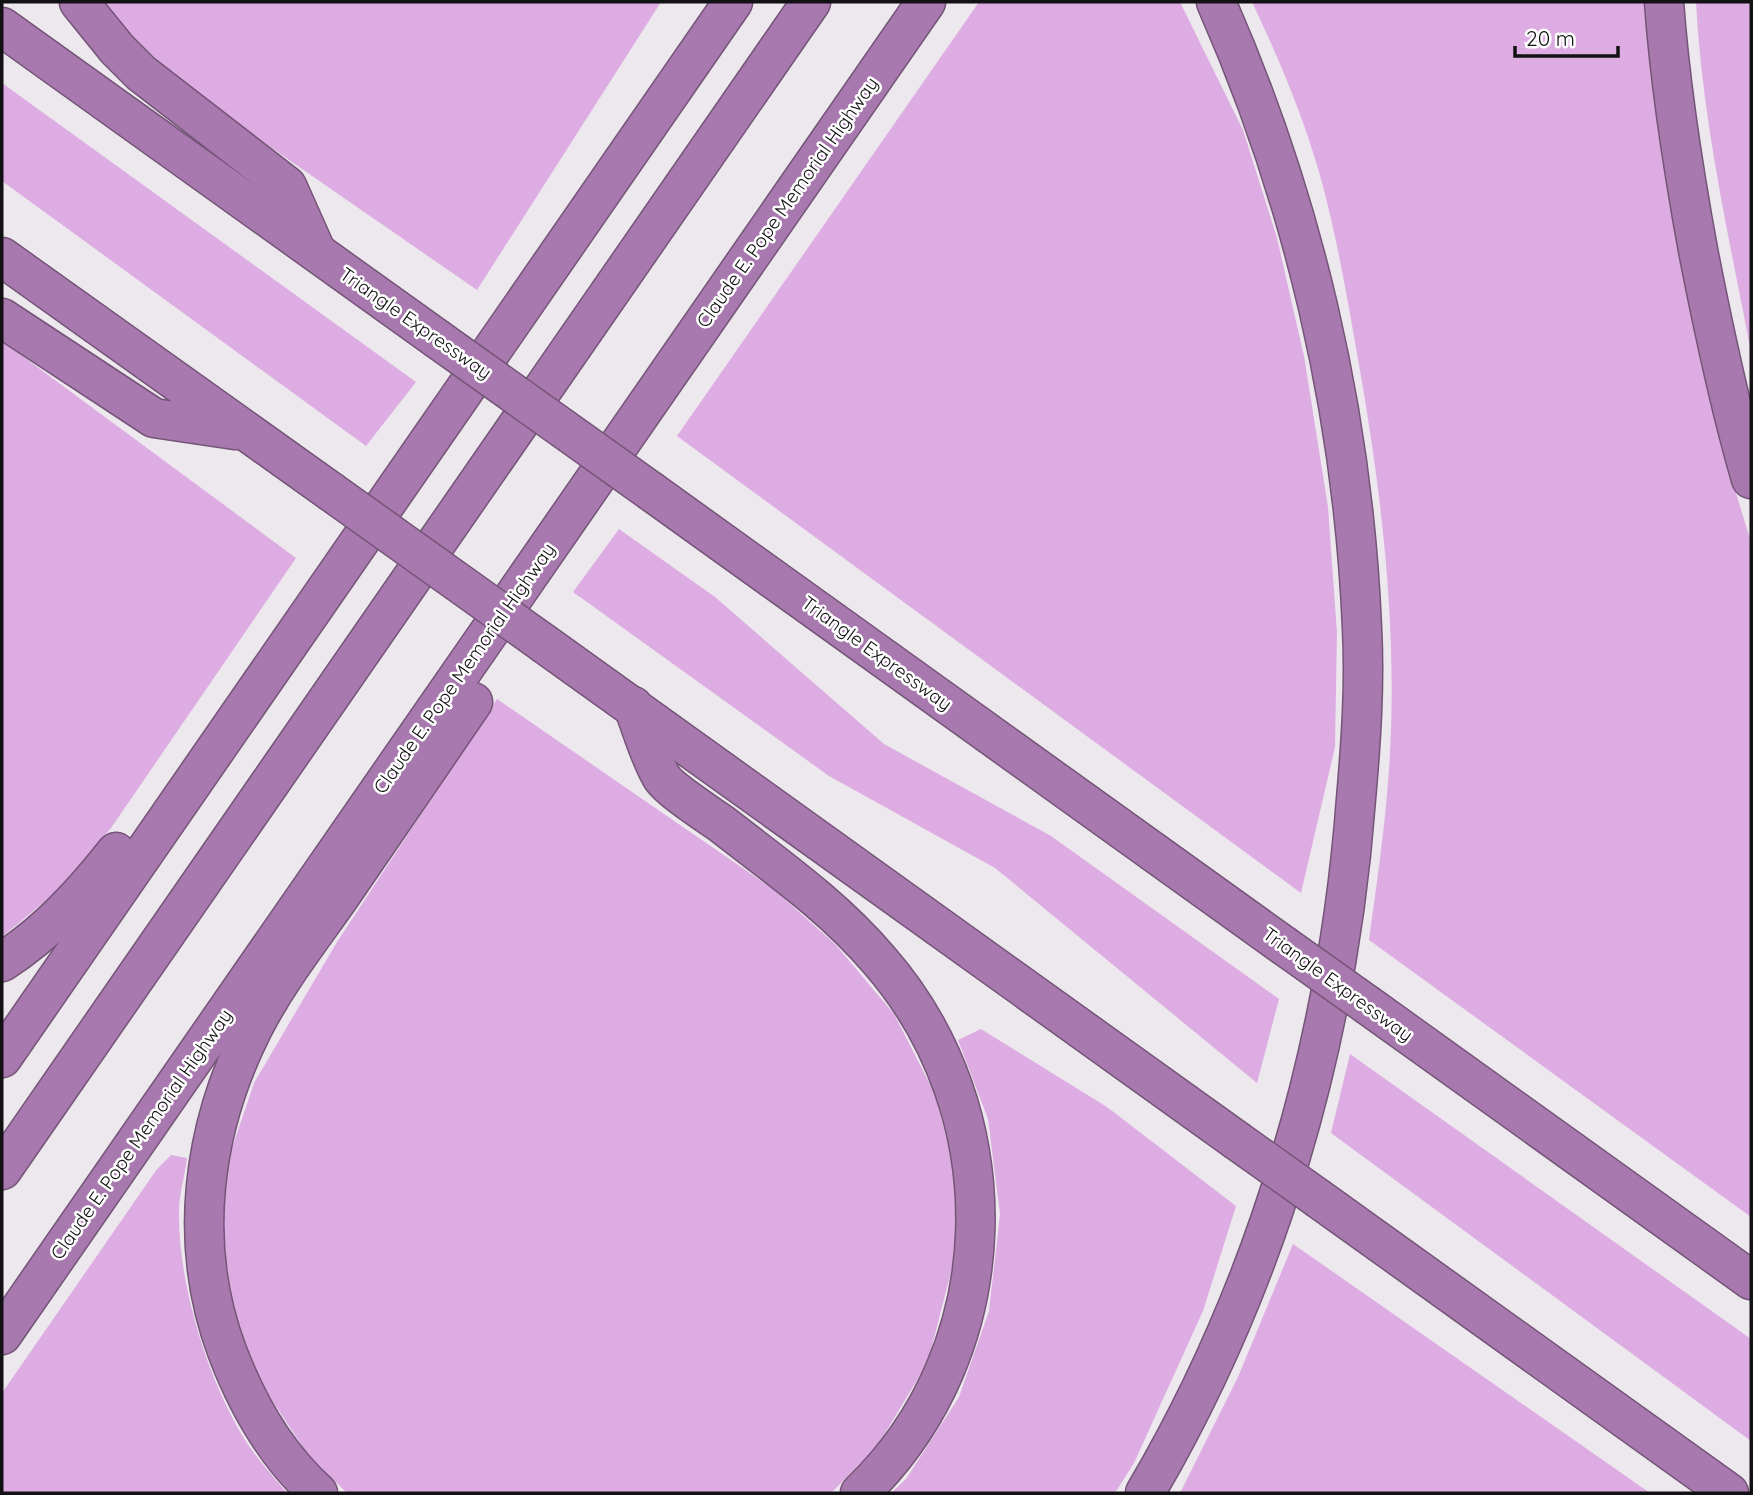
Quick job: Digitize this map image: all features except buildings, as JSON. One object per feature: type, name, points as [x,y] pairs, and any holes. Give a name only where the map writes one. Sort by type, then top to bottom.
[{"type":"highway","points":[[79,2],[117,50],[141,73],[287,186],[317,253]]},
{"type":"highway","points":[[620,166],[632,111],[703,2]]},
{"type":"highway","points":[[2,1058],[733,2]]},
{"type":"highway","points":[[2,1170],[811,2]]},
{"type":"highway","name":"Claude E. Pope Memorial Highway","points":[[2,1335],[926,2]]},
{"type":"highway","points":[[1145,1493],[1202,1383],[1241,1297],[1274,1212],[1303,1118],[1343,925],[1362,728],[1362,631],[1356,530],[1326,340],[1303,243],[1275,149],[1240,55],[1216,2]]},
{"type":"highway","points":[[1664,2],[1676,115],[1692,217],[1724,376],[1751,479]]},
{"type":"highway","name":"Triangle Expressway","points":[[2,27],[1751,1280]]},
{"type":"highway","points":[[2,257],[244,432],[633,706],[1729,1493]]},
{"type":"highway","points":[[2,317],[154,418],[244,432]]},
{"type":"highway","points":[[2,962],[49,925],[85,891],[128,836],[262,649],[314,607]]},
{"type":"highway","points":[[318,1493],[280,1451],[255,1413],[220,1332],[210,1288],[205,1244],[204,1199],[209,1154],[221,1103],[255,1025],[286,974],[477,697],[488,633]]},
{"type":"highway","points":[[633,706],[662,778],[799,883],[839,918],[879,960],[902,989],[939,1051],[960,1108],[971,1152],[976,1196],[971,1286],[960,1329],[945,1371],[925,1411],[900,1449],[860,1493]]},
{"type":"shaded area","points":[[104,2],[661,2],[477,290],[195,95],[127,32]]},
{"type":"shaded area","points":[[979,2],[1180,2],[1243,130],[1277,238],[1304,356],[1328,507],[1337,633],[1335,747],[1301,893],[677,436]]},
{"type":"shaded area","points":[[1252,2],[1647,2],[1661,139],[1683,275],[1713,410],[1751,542],[1751,1217],[1369,940],[1388,782],[1392,682],[1387,581],[1377,480],[1348,305],[1321,179],[1290,89]]},
{"type":"shaded area","points":[[1696,2],[1751,2],[1751,352],[1710,134]]},
{"type":"shaded area","points":[[2,83],[416,382],[366,446],[2,181]]},
{"type":"shaded area","points":[[2,341],[296,558],[111,828],[62,887],[2,937]]},
{"type":"shaded area","points":[[619,529],[715,597],[884,744],[1051,836],[1279,999],[1257,1083],[995,868],[829,776],[573,592]]},
{"type":"shaded area","points":[[497,699],[773,889],[835,944],[894,1014],[935,1094],[958,1184],[954,1260],[928,1362],[876,1448],[831,1493],[347,1493],[308,1455],[260,1382],[234,1313],[222,1232],[229,1157],[254,1083],[337,942]]},
{"type":"shaded area","points":[[981,1029],[1107,1107],[1236,1206],[1203,1311],[1134,1463],[1115,1493],[891,1493],[906,1479],[959,1397],[989,1311],[1000,1214],[988,1119],[958,1040]]},
{"type":"shaded area","points":[[1350,1054],[1751,1339],[1751,1441],[1331,1133]]},
{"type":"shaded area","points":[[171,1155],[187,1158],[179,1205],[180,1240],[190,1301],[208,1362],[233,1419],[247,1443],[287,1493],[2,1493],[2,1393],[157,1169]]},
{"type":"shaded area","points":[[1293,1244],[1650,1493],[1180,1493],[1238,1377]]}]
